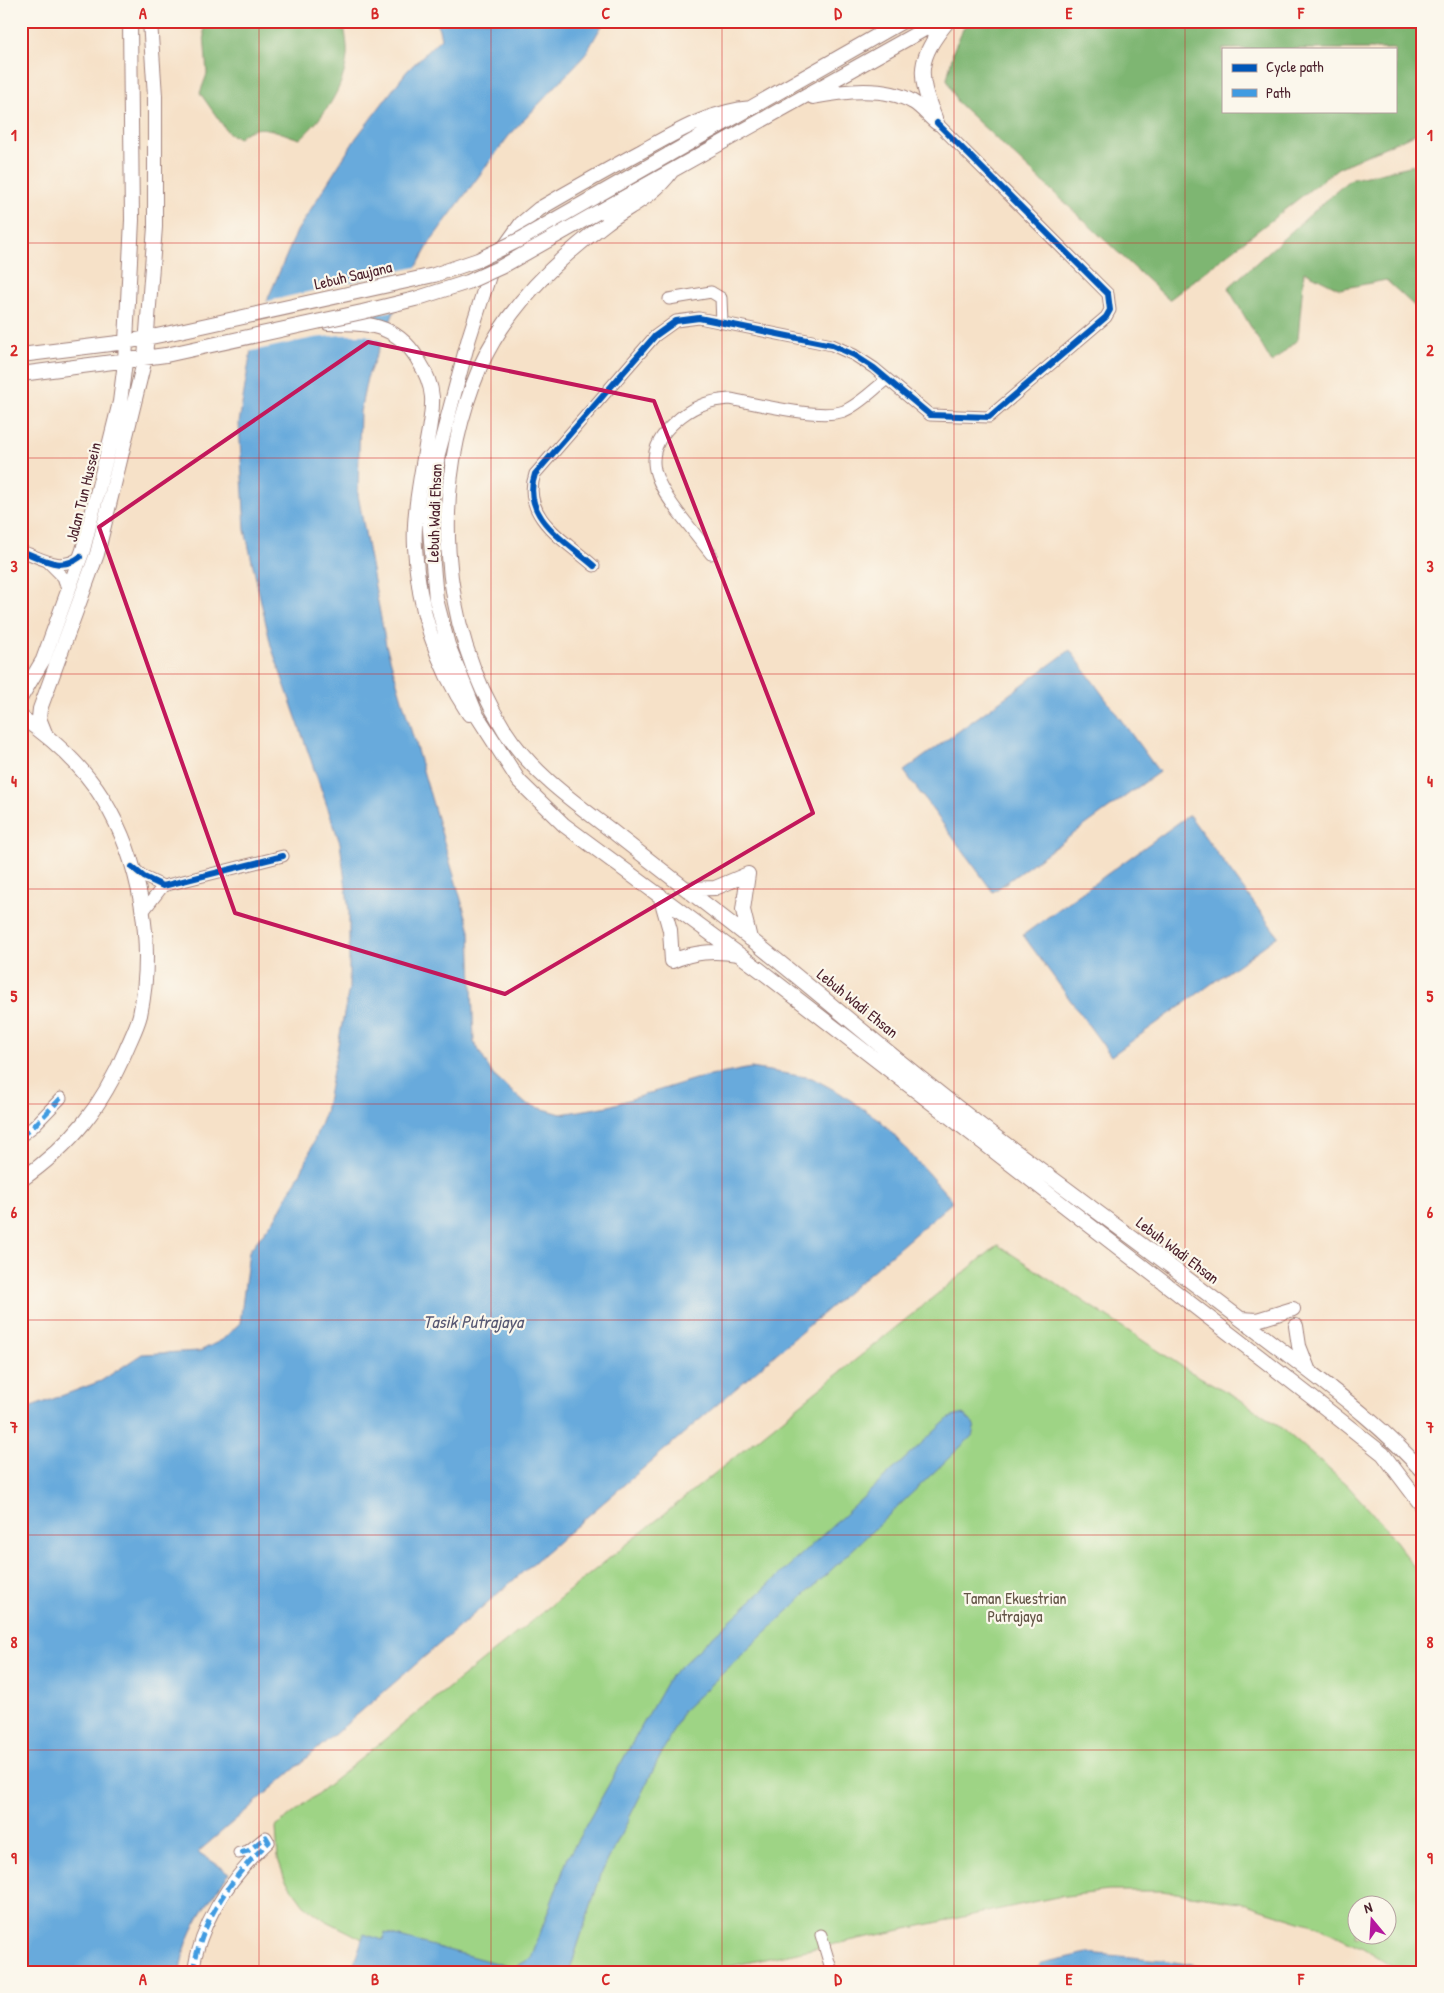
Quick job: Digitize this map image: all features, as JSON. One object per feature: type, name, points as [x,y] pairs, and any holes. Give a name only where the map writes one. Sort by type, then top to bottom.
[{"type":"main road","name":"Jalan Tun Hussein","points":[[21,697],[44,660],[80,557],[120,402],[125,362],[132,220],[130,21]]},
{"type":"main road","name":"Jalan Tun Hussein","points":[[45,733],[39,718],[40,709],[97,554],[145,358],[155,227],[155,96],[150,21]]},
{"type":"main road","name":"Lebuh Saujana","points":[[21,355],[126,342],[166,334],[434,275],[478,260],[521,239],[903,21]]},
{"type":"main road","points":[[21,374],[125,362],[166,354],[415,299],[468,282],[603,217],[671,172],[939,21]]},
{"type":"main road","points":[[937,123],[924,92],[922,68],[930,43],[948,21]]},
{"type":"main road","points":[[800,100],[845,90],[889,94],[913,102],[937,123]]},
{"type":"main road","points":[[482,724],[460,680],[436,600],[429,519],[438,454],[470,338],[494,262],[522,224],[539,209],[673,133],[712,115],[732,109],[752,108]]},
{"type":"main road","name":"Lebuh Wadi Ehsan","points":[[603,217],[542,277],[506,319],[482,362],[468,397],[454,453],[449,491],[447,550],[453,592],[462,633],[491,707],[507,734],[527,760],[571,800],[750,938],[963,1112],[1308,1371],[1396,1441],[1423,1472]]},
{"type":"main road","points":[[312,323],[376,325],[393,332],[410,347],[424,370],[432,396],[420,482],[414,546],[423,610],[427,630],[440,666],[471,717],[482,724]]},
{"type":"main road","points":[[21,717],[45,733],[80,769],[102,798],[132,867],[142,913],[145,963],[140,1015],[120,1064],[95,1111],[46,1162],[21,1180]]},
{"type":"main road","name":"Lebuh Wadi Ehsan","points":[[482,724],[519,780],[557,818],[738,954],[1376,1448],[1383,1454],[1423,1508]]},
{"type":"main road","points":[[687,889],[715,888],[748,874],[743,910],[750,938]]},
{"type":"main road","points":[[660,896],[670,930],[672,961],[688,954],[708,951],[738,954]]},
{"type":"main road","points":[[1242,1320],[1256,1320],[1293,1309]]},
{"type":"main road","points":[[1296,1326],[1299,1346],[1308,1371]]},
{"type":"street","points":[[594,566],[543,522],[535,511],[531,499],[531,486],[535,474],[664,327],[676,321],[699,318],[832,345],[854,355],[887,379],[930,415],[989,417],[1106,317],[1110,310],[1108,294],[1103,288],[937,123]]},
{"type":"street","points":[[669,299],[711,292],[716,294],[721,298],[722,323]]},
{"type":"street","points":[[711,554],[660,488],[654,473],[653,456],[660,440],[671,425],[684,413],[701,404],[716,400],[730,399],[827,414],[843,411],[857,404],[887,379]]},
{"type":"street","points":[[21,551],[48,562],[68,564],[80,557]]},
{"type":"street","points":[[48,562],[63,577],[68,591]]},
{"type":"street","points":[[142,913],[163,886],[283,856]]},
{"type":"street","points":[[132,867],[144,877],[163,886]]},
{"type":"street","points":[[21,1136],[33,1127],[61,1098]]},
{"type":"street","points":[[193,1972],[201,1943],[223,1896],[238,1873],[269,1842],[266,1838],[248,1851],[239,1853]]},
{"type":"street","points":[[821,1935],[832,1972]]},
{"type":"highlighted area","points":[[368,342],[654,401],[813,813],[505,994],[235,913],[99,527]]},
{"type":"green space","points":[[203,21],[343,21],[347,52],[342,80],[325,112],[300,139],[261,128],[246,132],[239,138],[229,134],[200,93],[207,74]]},
{"type":"green space","points":[[976,21],[1423,21],[1423,130],[1338,168],[1169,300],[957,102],[947,79],[954,49],[964,27]]},
{"type":"green space","points":[[1423,163],[1423,314],[1386,280],[1340,289],[1304,271],[1298,339],[1272,363],[1228,288],[1349,180]]},
{"type":"green space","name":"Taman Ekuestrian Putrajaya","points":[[998,1245],[1189,1371],[1238,1398],[1284,1430],[1347,1485],[1383,1525],[1423,1579],[1423,1972],[1401,1972],[1359,1946],[1396,1946],[1396,1896],[1346,1896],[1346,1940],[1316,1926],[1240,1902],[1162,1891],[1109,1891],[1057,1897],[703,1972],[457,1972],[374,1945],[325,1920],[304,1905],[285,1879],[278,1859],[276,1827]]},
{"type":"water","name":"Tasik Putrajaya","points":[[437,21],[608,21],[601,27],[585,55],[508,137],[432,239],[402,293],[367,378],[360,412],[358,495],[386,645],[470,930],[474,1042],[493,1075],[526,1104],[561,1114],[609,1106],[695,1079],[751,1068],[812,1078],[840,1093],[881,1121],[951,1199],[951,1203],[198,1852],[230,1873],[198,1919],[187,1944],[180,1972],[21,1972],[21,1411],[101,1381],[142,1354],[200,1351],[222,1340],[240,1323],[249,1251],[276,1217],[305,1164],[325,1112],[349,988],[349,911],[340,843],[271,646],[245,530],[239,423],[254,331],[297,231],[356,138],[407,71],[441,38]]},
{"type":"water","points":[[1070,650],[1159,772],[993,892],[904,771]]},
{"type":"water","points":[[1189,815],[1278,936],[1111,1056],[1023,935]]},
{"type":"water","points":[[963,1414],[975,1425],[972,1436],[683,1711],[602,1872],[569,1972],[351,1972],[364,1934],[383,1940],[385,1933],[514,1968],[531,1958],[568,1857],[670,1676],[949,1418]]},
{"type":"water","points":[[1087,1953],[1162,1960],[1237,1972],[1030,1972],[1042,1963]]},
{"type":"pier","points":[[420,266],[398,310],[376,314],[374,318],[392,324],[384,343],[366,335],[341,335],[314,338],[248,352],[252,331],[264,302]]},
{"type":"marked path","points":[[21,1136],[33,1127],[61,1098]]},
{"type":"marked path","points":[[193,1972],[203,1935],[220,1900],[243,1869],[269,1842],[266,1837],[248,1851],[239,1853]]},
{"type":"cycle path","points":[[594,566],[548,527],[540,515],[534,503],[532,489],[535,474],[655,336],[676,321],[699,318],[832,345],[854,355],[874,368],[930,415],[989,417],[1106,317],[1110,310],[1108,294],[937,123]]},
{"type":"cycle path","points":[[21,551],[58,564],[73,561],[80,557]]},
{"type":"cycle path","points":[[132,867],[144,877],[163,886],[283,856]]}]
